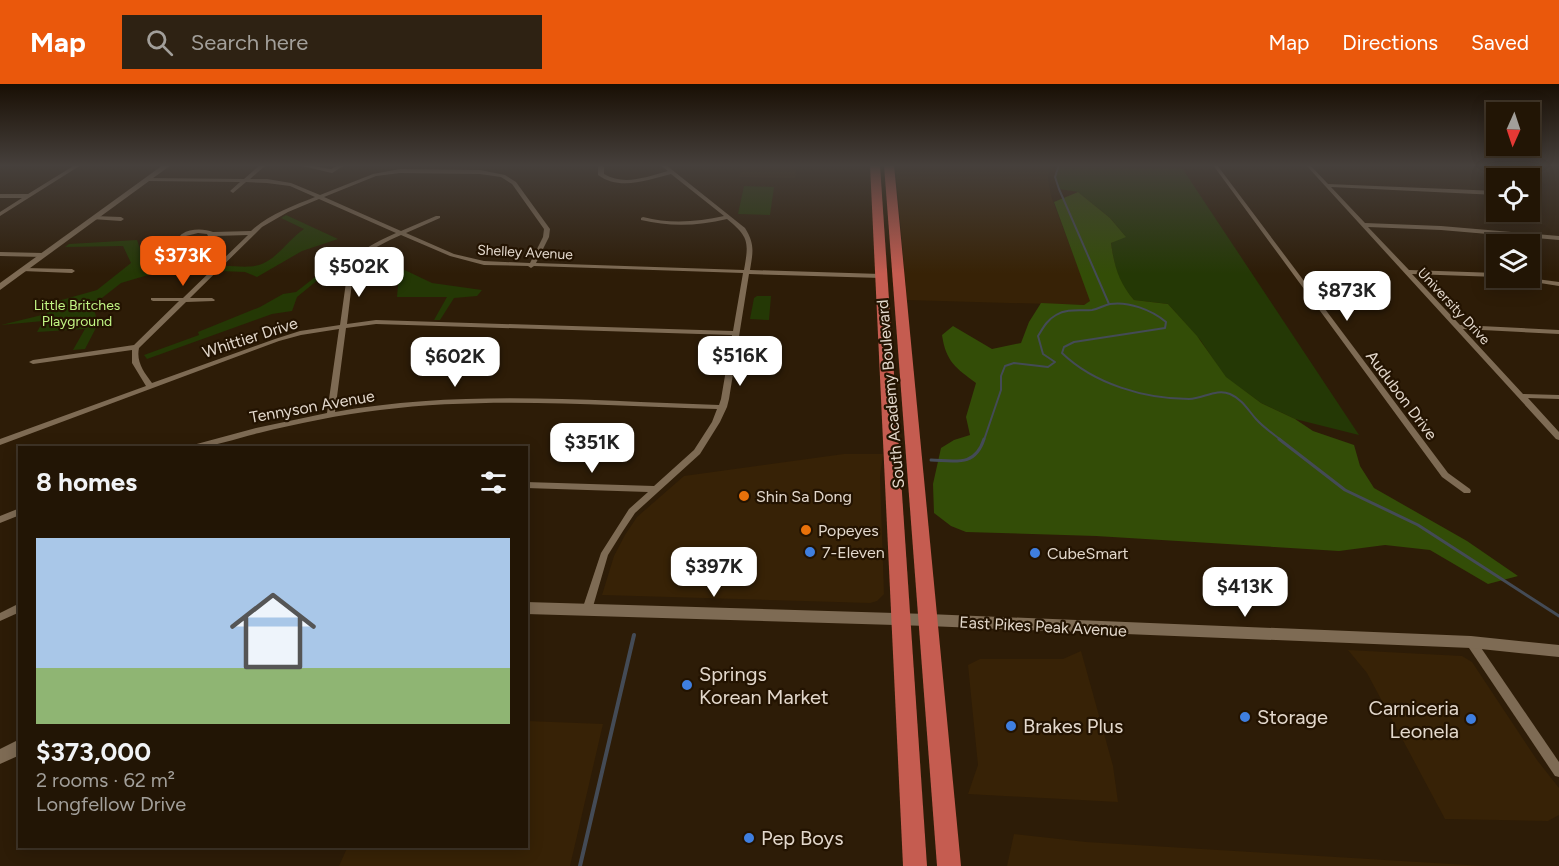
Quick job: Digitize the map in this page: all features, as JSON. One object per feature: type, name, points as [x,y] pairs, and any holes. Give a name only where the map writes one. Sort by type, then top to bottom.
[{"type":"highway","name":"South Academy Boulevard","points":[[877,201],[915,866]]},
{"type":"highway","name":"South Academy Boulevard","points":[[892,201],[949,866]]},
{"type":"main road","points":[[0,287],[116,201]]},
{"type":"main road","name":"East Pikes Peak Avenue","points":[[528,608],[928,620],[1472,642],[1559,651]]},
{"type":"main road","points":[[0,757],[18,747]]},
{"type":"street","points":[[0,214],[20,201]]},
{"type":"street","points":[[150,386],[133,357],[136,347],[252,233],[278,215],[310,201]]},
{"type":"street","name":"Shelley Avenue","points":[[331,201],[461,258],[495,264],[881,276]]},
{"type":"street","points":[[527,201],[545,225],[547,233],[531,266]]},
{"type":"street","points":[[587,610],[599,568],[610,543],[632,512],[697,452],[717,422],[723,407],[746,272],[749,240],[742,229],[708,201]]},
{"type":"street","name":"Audubon Drive","points":[[1242,201],[1445,475],[1467,490]]},
{"type":"street","name":"University Drive","points":[[1342,201],[1559,437]]},
{"type":"street","points":[[526,219],[538,216]]},
{"type":"street","points":[[331,415],[351,266],[368,250],[438,217]]},
{"type":"street","points":[[643,219],[656,223],[692,223],[728,217]]},
{"type":"street","points":[[94,218],[121,219]]},
{"type":"street","points":[[1364,225],[1441,228],[1559,238]]},
{"type":"street","points":[[212,234],[206,240],[196,244],[185,245],[179,242],[180,238],[193,232],[252,233]]},
{"type":"street","points":[[0,254],[43,255]]},
{"type":"street","points":[[330,268],[351,266]]},
{"type":"street","points":[[24,270],[72,271]]},
{"type":"street","points":[[1406,272],[1486,275]]},
{"type":"street","points":[[1540,281],[1559,284]]},
{"type":"street","points":[[153,299],[212,300]]},
{"type":"street","name":"Whittier Drive","points":[[0,442],[288,336],[343,326],[376,322],[736,333]]},
{"type":"street","points":[[1457,327],[1559,332]]},
{"type":"street","points":[[33,362],[136,347]]},
{"type":"street","points":[[1521,396],[1559,397]]},
{"type":"street","name":"Tennyson Avenue","points":[[199,446],[248,432],[331,415],[409,405],[464,401],[723,407]]},
{"type":"street","points":[[528,485],[657,489]]},
{"type":"street","points":[[0,520],[18,512]]},
{"type":"street","points":[[0,617],[18,608]]},
{"type":"street","points":[[1472,642],[1559,772]]},
{"type":"shaded area","points":[[898,201],[1053,201],[1091,301],[1084,305],[907,300]]},
{"type":"shaded area","points":[[844,454],[883,454],[880,476],[884,594],[877,601],[870,603],[602,595],[614,556],[637,517],[684,476]]},
{"type":"shaded area","points":[[1348,650],[1462,656],[1472,662],[1537,760],[1559,788],[1559,815],[1548,821],[1445,819],[1367,673]]},
{"type":"shaded area","points":[[1081,651],[1113,766],[1118,802],[968,794],[978,765],[968,665],[980,659],[1063,659]]},
{"type":"shaded area","points":[[528,721],[603,724],[570,866],[339,866],[347,848],[528,848]]},
{"type":"shaded area","points":[[1014,834],[1086,842],[1484,866],[1007,866]]},
{"type":"green space","points":[[741,201],[772,201],[770,215],[738,214]]},
{"type":"green space","points":[[1090,201],[1204,201],[1359,435],[1295,419],[1261,403],[1225,377],[1201,341],[1168,304],[1134,300],[1124,287],[1118,273],[1111,243],[1125,236],[1110,218]]},
{"type":"green space","points":[[1090,201],[1110,218],[1126,237],[1111,243],[1124,287],[1134,300],[1168,304],[1197,336],[1226,377],[1261,403],[1295,419],[1313,431],[1354,445],[1360,466],[1374,488],[1467,541],[1518,576],[1488,584],[1430,550],[1385,545],[1339,551],[1096,536],[966,532],[951,526],[934,513],[933,484],[941,448],[954,440],[970,435],[966,417],[976,383],[953,364],[946,352],[942,335],[953,326],[992,349],[1021,343],[1029,322],[1041,303],[1084,305],[1090,301],[1054,202]]},
{"type":"green space","points":[[286,215],[338,239],[302,251],[257,277],[245,272],[220,271],[225,266],[259,265],[276,254],[304,229],[281,218]]},
{"type":"green space","name":"Little Britches Playground","points":[[137,240],[144,260],[173,263],[165,270],[121,283],[93,305],[98,324],[85,349],[73,350],[85,329],[37,332],[43,321],[1,325],[46,314],[58,301],[97,290],[131,263],[123,246],[65,247],[69,244]]},
{"type":"green space","points":[[363,259],[390,263],[432,283],[482,290],[477,296],[454,298],[440,320],[434,320],[447,297],[397,297],[399,273],[384,265],[360,263]]},
{"type":"green space","points":[[319,274],[325,274],[297,297],[292,311],[272,314],[147,359],[144,355],[199,335],[198,332],[260,307],[283,294],[296,292]]},
{"type":"green space","points":[[771,296],[769,320],[750,319],[754,298]]},
{"type":"waterway","points":[[1064,201],[1109,304]]},
{"type":"waterway","points":[[984,440],[1001,390],[1001,376],[1005,366],[1014,363],[1048,367],[1055,362],[1043,354],[1038,336],[1048,322],[1065,311],[1092,310],[1117,303],[1140,307],[1154,314],[1166,322],[1165,328],[1074,342],[1064,347],[1062,353],[1089,373],[1138,393],[1194,399],[1225,392],[1234,396],[1259,422],[1281,440]]},
{"type":"waterway","points":[[931,460],[956,461],[970,458],[980,448],[984,439]]},
{"type":"waterway","points":[[1279,439],[1345,490],[1418,525],[1559,616]]},
{"type":"waterway","points":[[580,866],[634,635]]},
{"type":"place","name":"Shin Sa Dong","points":[[744,496]]},
{"type":"place","name":"Popeyes","points":[[806,530]]},
{"type":"place","name":"7-Eleven","points":[[810,552]]},
{"type":"place","name":"CubeSmart","points":[[1035,553]]},
{"type":"place","name":"Springs Korean Market","points":[[687,685]]},
{"type":"place","name":"Storage","points":[[1245,717]]},
{"type":"place","name":"Carniceria Leonela","points":[[1471,719]]},
{"type":"place","name":"Brakes Plus","points":[[1011,726]]},
{"type":"place","name":"Pep Boys","points":[[749,838]]}]
